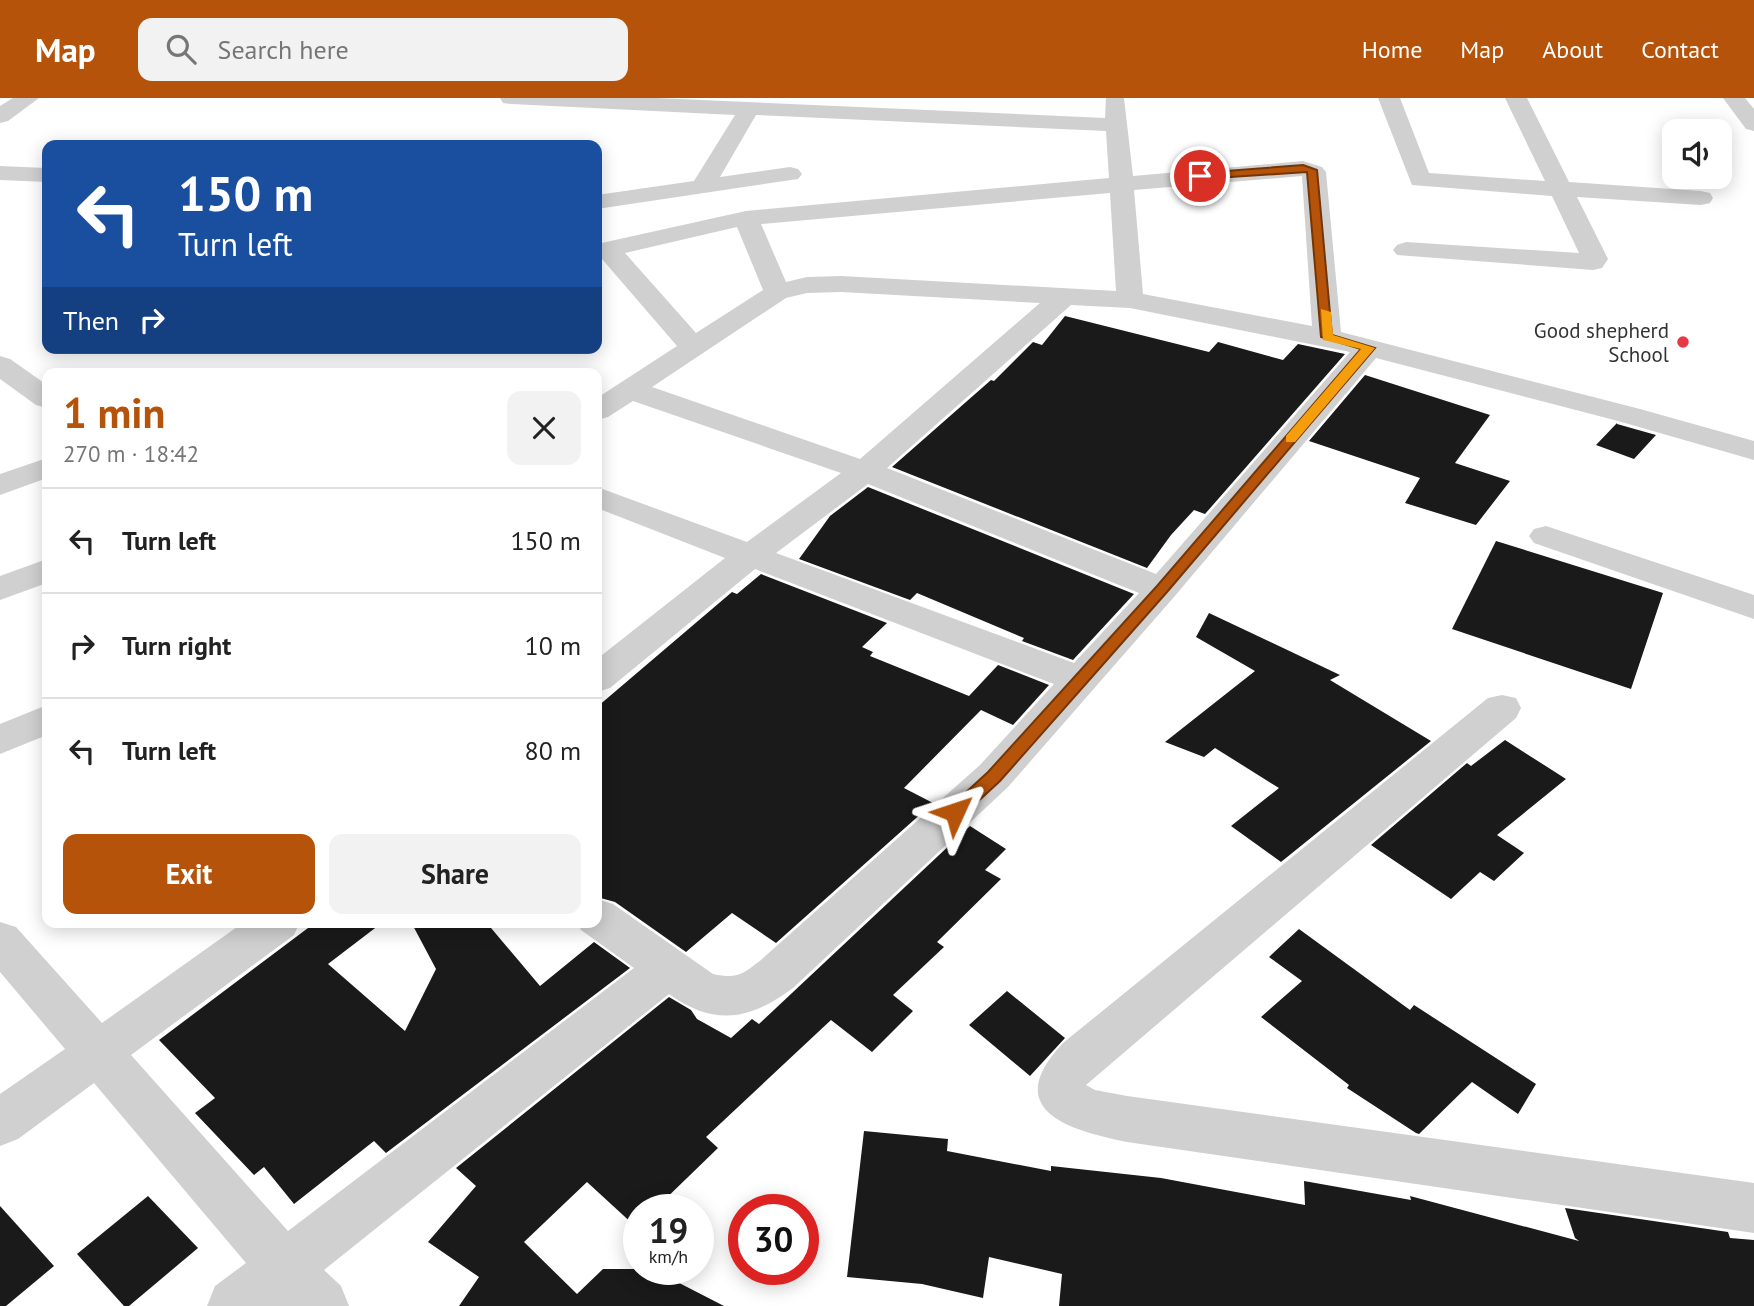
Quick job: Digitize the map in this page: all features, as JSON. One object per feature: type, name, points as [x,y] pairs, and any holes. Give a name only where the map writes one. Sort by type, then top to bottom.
[{"type":"street","points":[[0,116],[28,98]]},
{"type":"street","points":[[511,98],[1115,125]]},
{"type":"street","points":[[1115,98],[1130,300]]},
{"type":"street","points":[[1389,98],[1420,180],[1701,198]]},
{"type":"street","points":[[1406,250],[1593,262],[1595,259],[1516,98]]},
{"type":"street","points":[[1734,98],[1754,124]]},
{"type":"street","points":[[702,187],[749,109]]},
{"type":"street","points":[[602,251],[746,218],[1303,168],[1312,170],[1327,337]]},
{"type":"street","points":[[0,173],[42,175]]},
{"type":"street","points":[[602,201],[790,174]]},
{"type":"street","points":[[746,218],[777,292]]},
{"type":"street","points":[[602,251],[694,348]]},
{"type":"street","points":[[602,408],[777,292],[807,285],[841,284],[1130,300],[1327,337],[1629,415],[1754,451]]},
{"type":"street","points":[[602,675],[752,554],[865,471],[1066,295]]},
{"type":"street","points":[[602,920],[701,991],[732,998],[755,990],[778,974],[994,776],[1162,589],[1369,348]]},
{"type":"street","points":[[2,369],[42,396]]},
{"type":"street","points":[[631,390],[865,471],[1162,589]]},
{"type":"street","points":[[0,485],[42,469]]},
{"type":"street","points":[[602,499],[1080,680]]},
{"type":"street","points":[[1546,536],[1754,607]]},
{"type":"street","points":[[0,589],[42,572]]},
{"type":"street","points":[[1502,709],[1080,1058],[1063,1078],[1061,1090],[1068,1101],[1086,1110],[1127,1119],[1754,1208]]},
{"type":"street","points":[[0,740],[42,721]]},
{"type":"street","points":[[0,1123],[270,928]]},
{"type":"street","points":[[0,940],[284,1267],[321,1306]]},
{"type":"street","points":[[235,1306],[669,967]]},
{"type":"building","points":[[1065,316],[1209,352],[1218,342],[1283,360],[1298,344],[1345,354],[1205,514],[1194,510],[1171,535],[1147,568],[892,467],[991,380],[994,381],[1033,342],[1042,345]]},
{"type":"building","points":[[1365,375],[1490,415],[1455,463],[1510,481],[1476,525],[1405,503],[1420,478],[1309,441]]},
{"type":"building","points":[[1617,423],[1656,435],[1634,459],[1596,445]]},
{"type":"building","points":[[868,487],[1134,594],[1073,660],[1022,641],[1024,638],[917,593],[910,600],[799,559],[830,516]]},
{"type":"building","points":[[1496,541],[1663,593],[1631,689],[1452,629]]},
{"type":"building","points":[[761,574],[887,623],[862,647],[873,652],[870,656],[969,696],[998,665],[1049,685],[1013,725],[981,710],[904,788],[933,803],[776,943],[732,913],[686,952],[615,902],[602,898],[602,703],[732,592],[737,594]]},
{"type":"building","points":[[1209,613],[1340,675],[1330,680],[1431,741],[1281,862],[1231,826],[1279,788],[1215,748],[1204,757],[1165,742],[1255,671],[1196,637]]},
{"type":"building","points":[[1505,740],[1566,779],[1497,835],[1524,853],[1494,881],[1480,872],[1451,899],[1371,845],[1467,763],[1471,766]]},
{"type":"building","points":[[970,826],[1006,849],[985,870],[1001,879],[937,942],[944,947],[893,995],[913,1011],[872,1052],[831,1020],[706,1137],[718,1148],[670,1194],[623,1194],[623,1215],[587,1182],[524,1242],[577,1294],[603,1269],[623,1269],[623,1285],[683,1285],[724,1306],[459,1306],[479,1277],[428,1242],[476,1186],[456,1168],[669,997],[691,1010],[697,1019],[731,1038],[752,1019],[759,1024]]},
{"type":"building","points":[[308,928],[375,928],[328,964],[405,1031],[436,969],[414,928],[491,928],[540,986],[594,942],[630,968],[386,1153],[374,1141],[294,1204],[264,1167],[254,1175],[195,1113],[215,1098],[159,1040]]},
{"type":"building","points":[[1299,929],[1410,1010],[1414,1005],[1536,1084],[1518,1114],[1472,1082],[1419,1134],[1416,1133],[1347,1088],[1349,1085],[1261,1017],[1302,981],[1269,957]]},
{"type":"building","points":[[1007,991],[1065,1038],[1030,1076],[969,1025]]},
{"type":"building","points":[[864,1131],[948,1139],[947,1151],[1051,1171],[1051,1166],[1161,1178],[1305,1205],[1304,1181],[1411,1200],[1410,1196],[1579,1241],[1575,1238],[1565,1208],[1728,1232],[1730,1238],[1754,1240],[1754,1306],[1059,1306],[1062,1274],[989,1257],[983,1298],[922,1284],[847,1277]]},
{"type":"building","points":[[148,1196],[198,1248],[129,1306],[124,1306],[77,1254]]},
{"type":"building","points":[[0,1206],[54,1266],[6,1306],[0,1306]]},
{"type":"slow traffic","points":[[1290,439],[1369,348],[1327,337],[1325,312]]},
{"type":"place","name":"Good shepherd School","points":[[1683,342]]},
{"type":"route","points":[[955,812],[994,776],[1162,589],[1369,348],[1327,337],[1314,172],[1303,168],[1200,176]]}]
